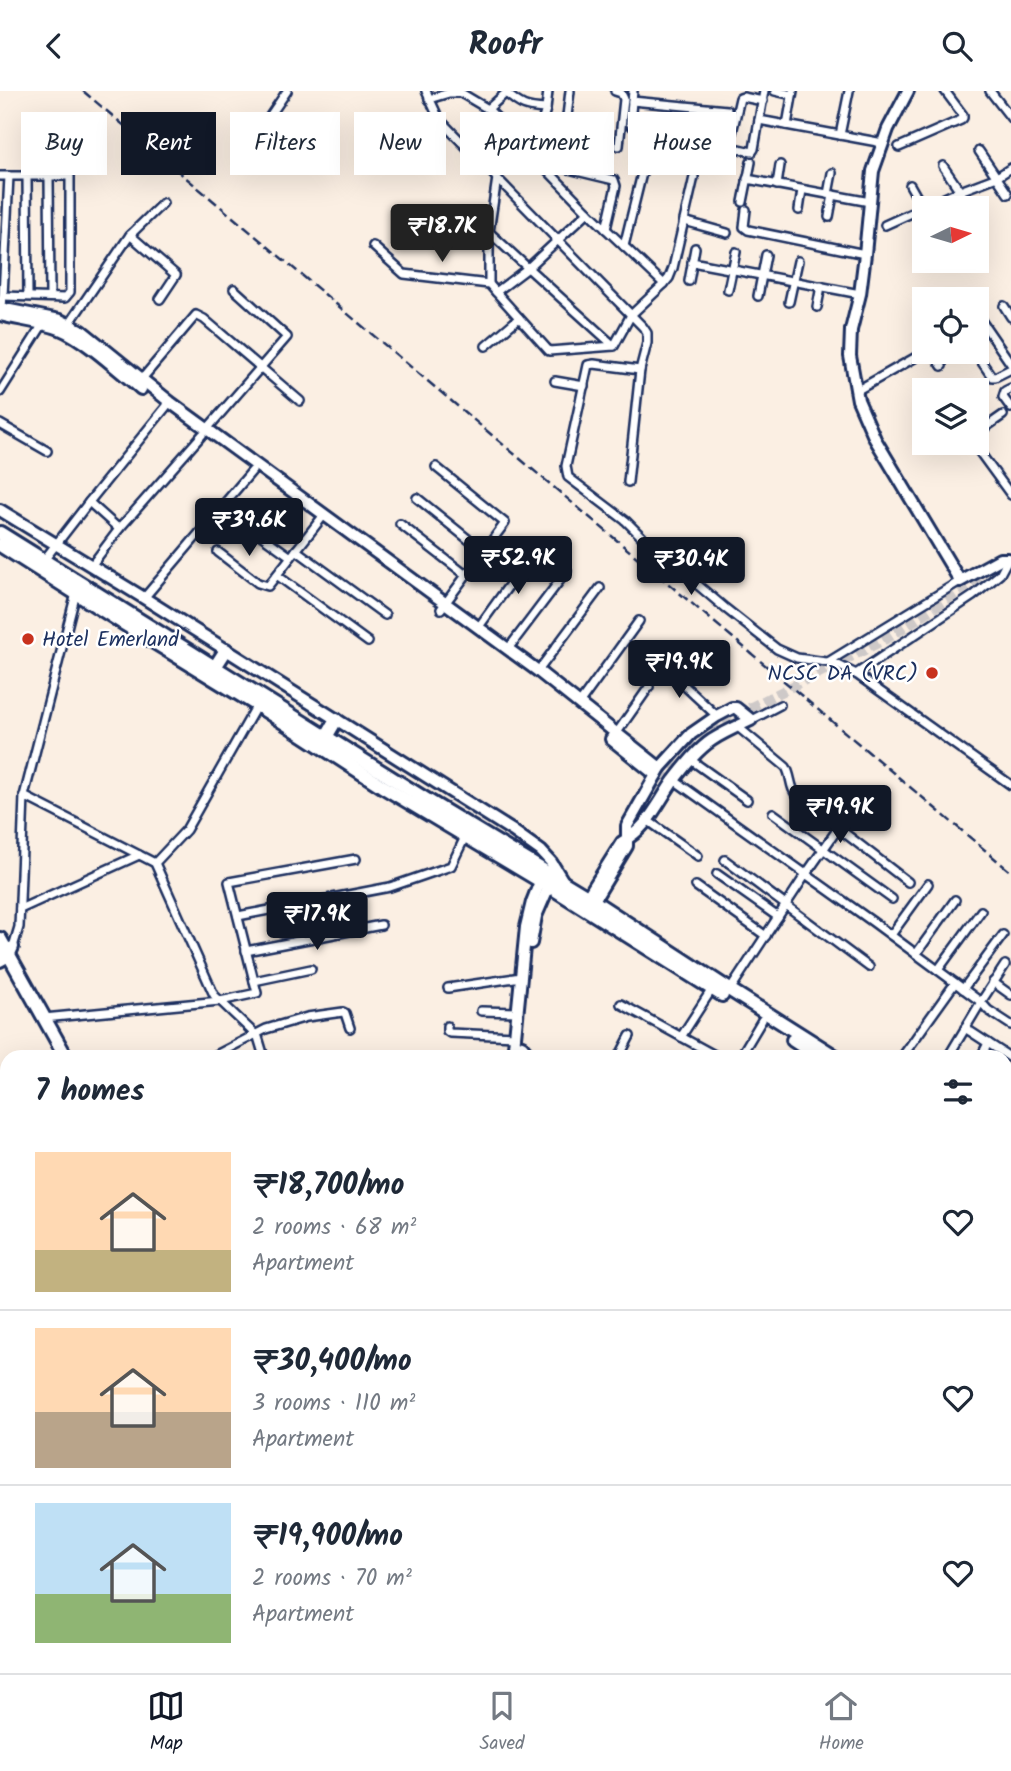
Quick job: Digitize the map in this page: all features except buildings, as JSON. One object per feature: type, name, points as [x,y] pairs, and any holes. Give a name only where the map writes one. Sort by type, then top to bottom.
[{"type":"main road","points":[[0,533],[215,667],[318,744],[550,879],[807,1050]]},
{"type":"main road","points":[[0,545],[465,837],[550,879]]},
{"type":"main road","points":[[215,667],[226,650]]},
{"type":"main road","points":[[318,744],[336,720]]},
{"type":"main road","points":[[588,904],[825,1050]]},
{"type":"main road","points":[[4,952],[62,1050]]},
{"type":"main road","points":[[4,952],[55,1050]]},
{"type":"street","points":[[273,112],[287,91]]},
{"type":"street","points":[[426,91],[439,119],[643,327],[648,338],[640,370],[628,482]]},
{"type":"street","points":[[545,112],[548,91]]},
{"type":"street","points":[[567,112],[570,91]]},
{"type":"street","points":[[615,91],[621,93],[624,99],[619,146]]},
{"type":"street","points":[[631,112],[633,91]]},
{"type":"street","points":[[763,100],[740,98],[730,148],[753,151],[763,100],[764,91]]},
{"type":"street","points":[[775,91],[793,93],[787,125]]},
{"type":"street","points":[[840,135],[849,91]]},
{"type":"street","points":[[908,91],[888,129],[873,171],[865,254],[860,294],[851,330],[850,356],[856,391],[875,439],[960,582]]},
{"type":"street","points":[[899,147],[963,118],[945,91]]},
{"type":"street","points":[[990,91],[1011,118]]},
{"type":"street","points":[[488,109],[508,92],[521,106],[546,109]]},
{"type":"street","points":[[429,99],[449,93],[461,93],[491,112]]},
{"type":"street","points":[[632,101],[727,110]]},
{"type":"street","points":[[759,120],[883,143]]},
{"type":"street","points":[[979,151],[1008,194]]},
{"type":"street","points":[[751,162],[747,179],[744,227],[865,254]]},
{"type":"street","points":[[777,185],[780,166]]},
{"type":"street","points":[[943,166],[962,196]]},
{"type":"street","points":[[949,196],[997,177],[1011,168]]},
{"type":"street","points":[[829,217],[832,173]]},
{"type":"street","points":[[551,175],[664,284]]},
{"type":"street","points":[[595,175],[614,180],[606,229]]},
{"type":"street","points":[[624,246],[642,175]]},
{"type":"street","points":[[0,176],[70,176],[70,292],[65,298],[3,296]]},
{"type":"street","points":[[9,176],[3,296],[0,308],[69,324],[97,342],[168,405]]},
{"type":"street","points":[[27,176],[29,296]]},
{"type":"street","points":[[49,176],[50,297]]},
{"type":"street","points":[[614,346],[631,315],[664,284],[673,268],[694,177]]},
{"type":"street","points":[[497,178],[489,232],[489,284],[549,351],[614,346]]},
{"type":"street","points":[[747,179],[870,202]]},
{"type":"street","points":[[910,185],[916,196]]},
{"type":"street","points":[[799,210],[802,190]]},
{"type":"street","points":[[69,324],[130,235],[163,203]]},
{"type":"street","points":[[496,292],[527,268],[588,212]]},
{"type":"street","points":[[885,225],[912,213]]},
{"type":"street","points":[[411,214],[490,223]]},
{"type":"street","points":[[684,221],[727,233]]},
{"type":"street","points":[[489,232],[614,346]]},
{"type":"street","points":[[130,235],[176,275],[160,299]]},
{"type":"street","points":[[373,246],[404,274],[489,284]]},
{"type":"street","points":[[689,281],[695,248]]},
{"type":"street","points":[[728,290],[736,252]]},
{"type":"street","points":[[758,296],[766,255]]},
{"type":"street","points":[[789,302],[797,261]]},
{"type":"street","points":[[692,262],[860,294]]},
{"type":"street","points":[[817,307],[821,286]]},
{"type":"street","points":[[91,566],[119,529],[287,337],[234,289]]},
{"type":"street","points":[[1004,306],[1011,317]]},
{"type":"street","points":[[0,315],[43,324],[73,335],[443,606],[658,771]]},
{"type":"street","points":[[141,380],[195,315],[204,319],[300,401]]},
{"type":"street","points":[[486,346],[519,318]]},
{"type":"street","points":[[0,392],[43,324]]},
{"type":"street","points":[[983,364],[992,377],[1011,367],[989,333]]},
{"type":"street","points":[[856,391],[912,359]]},
{"type":"street","points":[[640,370],[591,364],[587,368],[566,466],[568,477],[626,521],[715,600],[778,649],[797,659],[828,662],[856,674],[1011,785]]},
{"type":"street","points":[[555,381],[584,386]]},
{"type":"street","points":[[1011,387],[1005,391],[1003,397],[1011,408]]},
{"type":"street","points":[[44,560],[168,405]]},
{"type":"street","points":[[989,425],[1003,415]]},
{"type":"street","points":[[0,424],[47,451]]},
{"type":"street","points":[[204,432],[252,471],[322,517]]},
{"type":"street","points":[[982,455],[1011,495]]},
{"type":"street","points":[[436,467],[505,523],[443,606]]},
{"type":"street","points":[[144,599],[252,471]]},
{"type":"street","points":[[417,498],[484,551]]},
{"type":"street","points":[[89,502],[119,529]]},
{"type":"street","points":[[0,510],[541,851],[551,862],[550,879],[536,916],[531,939],[518,1045]]},
{"type":"street","points":[[218,552],[258,583],[268,586],[322,517]]},
{"type":"street","points":[[244,523],[385,615]]},
{"type":"street","points":[[400,524],[466,575]]},
{"type":"street","points":[[478,628],[536,548]]},
{"type":"street","points":[[828,662],[1000,559],[1010,559]]},
{"type":"street","points":[[856,674],[973,596],[1000,574],[1010,559]]},
{"type":"street","points":[[996,567],[1010,559]]},
{"type":"street","points":[[508,649],[567,571]]},
{"type":"street","points":[[278,576],[368,642]]},
{"type":"street","points":[[538,671],[600,588]]},
{"type":"street","points":[[4,952],[19,927],[24,796],[76,592]]},
{"type":"street","points":[[443,606],[538,671],[658,771]]},
{"type":"street","points":[[579,704],[639,621]]},
{"type":"street","points":[[660,663],[718,716]]},
{"type":"street","points":[[616,734],[649,687]]},
{"type":"street","points":[[156,863],[186,830],[257,705]]},
{"type":"street","points":[[588,904],[622,842],[639,831],[643,820],[691,760],[711,741],[780,705]]},
{"type":"street","points":[[628,839],[628,826],[658,771],[691,734],[729,709],[736,708],[751,720]]},
{"type":"street","points":[[737,727],[786,767],[794,794],[908,882]]},
{"type":"street","points":[[691,760],[747,800]]},
{"type":"street","points":[[674,780],[891,935],[1011,1025]]},
{"type":"street","points":[[24,796],[156,863],[214,995],[258,1037],[262,1050]]},
{"type":"street","points":[[730,991],[853,807]]},
{"type":"street","points":[[773,813],[892,899]]},
{"type":"street","points":[[643,820],[698,856]]},
{"type":"street","points":[[238,916],[390,887],[451,866],[465,837]]},
{"type":"street","points":[[20,909],[139,855]]},
{"type":"street","points":[[44,1018],[220,1001],[257,993],[229,882],[356,859]]},
{"type":"street","points":[[725,860],[869,967]]},
{"type":"street","points":[[717,874],[778,917]]},
{"type":"street","points":[[518,1045],[517,1012],[524,938],[530,909],[550,879]]},
{"type":"street","points":[[891,935],[929,884]]},
{"type":"street","points":[[696,886],[766,936]]},
{"type":"street","points":[[916,954],[955,899]]},
{"type":"street","points":[[938,970],[981,911]]},
{"type":"street","points":[[246,951],[381,925]]},
{"type":"street","points":[[963,989],[1003,935]]},
{"type":"street","points":[[952,1050],[1005,965]]},
{"type":"street","points":[[254,981],[311,969]]},
{"type":"street","points":[[447,988],[521,977]]},
{"type":"street","points":[[993,982],[1011,995]]},
{"type":"street","points":[[907,1050],[955,983]]},
{"type":"street","points":[[681,1037],[712,989]]},
{"type":"street","points":[[621,1004],[705,1050]]},
{"type":"street","points":[[226,1050],[266,1029],[339,1011],[345,1013],[350,1028]]},
{"type":"street","points":[[481,1011],[517,1012]]},
{"type":"street","points":[[744,1050],[762,1020]]},
{"type":"street","points":[[447,1026],[450,1033],[518,1045]]},
{"type":"street","points":[[965,1028],[999,1050]]},
{"type":"street","points":[[623,1050],[631,1036]]},
{"type":"street","points":[[984,1050],[988,1043]]},
{"type":"tunnel","points":[[685,746],[708,729],[888,638],[996,567]]},
{"type":"tunnel","points":[[638,819],[674,758]]},
{"type":"railway","points":[[83,91],[1011,872]]},
{"type":"place","name":"Hotel Emerland","points":[[28,639]]},
{"type":"place","name":"NCSC DA (VRC)","points":[[932,673]]}]
